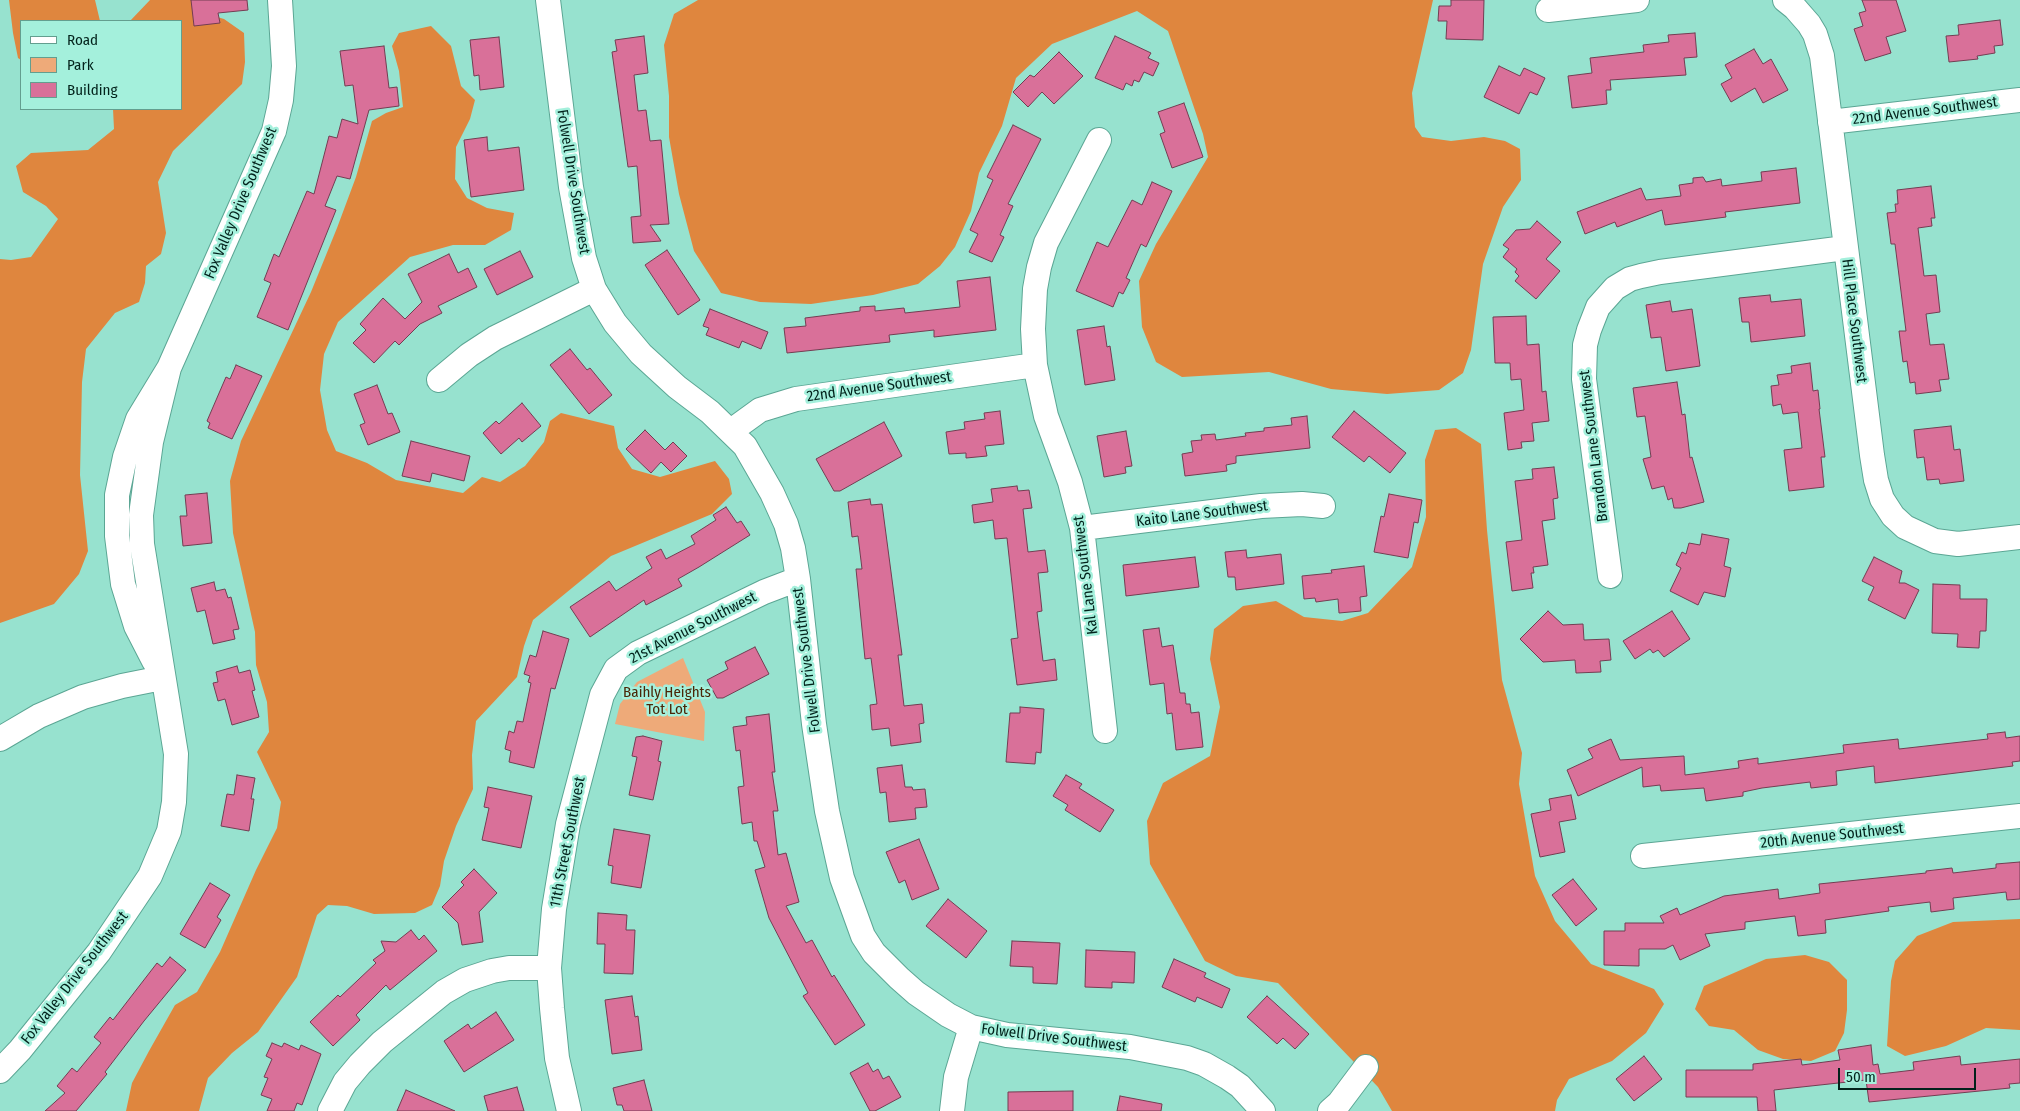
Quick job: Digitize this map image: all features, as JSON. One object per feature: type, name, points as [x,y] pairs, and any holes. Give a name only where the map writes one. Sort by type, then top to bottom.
[{"type":"street","name":"Fox Valley Drive Southwest","points":[[0,1071],[20,1050],[99,952],[150,876],[169,831],[176,776],[176,754],[162,678],[142,544],[141,515],[151,442],[169,368],[274,131],[281,100],[284,66],[280,0]]},
{"type":"street","name":"Folwell Drive Southwest","points":[[548,0],[571,187],[584,258],[594,289],[610,316],[641,354],[665,377],[731,431],[749,453],[772,493],[786,524],[793,548],[798,578],[814,724],[826,811],[849,902],[863,936],[874,953],[916,993],[948,1015],[971,1027],[1006,1035],[1130,1046],[1187,1058],[1227,1077],[1240,1086],[1263,1111]]},
{"type":"street","points":[[1548,10],[1637,0]]},
{"type":"street","name":"Hill Place Southwest","points":[[1785,0],[1802,15],[1815,34],[1819,44],[1878,489],[1887,507],[1905,527],[1935,541],[1958,544],[2020,537]]},
{"type":"street","name":"22nd Avenue Southwest","points":[[1830,122],[2020,100]]},
{"type":"street","name":"Kal Lane Southwest","points":[[1099,140],[1046,243],[1039,267],[1034,309],[1035,365],[1046,416],[1070,482],[1082,528],[1105,731]]},
{"type":"street","name":"Brandon Lane Southwest","points":[[1610,576],[1584,379],[1585,346],[1598,307],[1616,288],[1630,279],[1642,276],[1660,272],[1845,248]]},
{"type":"street","points":[[439,380],[463,360],[495,338],[594,289]]},
{"type":"street","name":"22nd Avenue Southwest","points":[[731,431],[760,410],[796,399],[1035,365]]},
{"type":"street","name":"Kaito Lane Southwest","points":[[1082,528],[1261,506],[1294,504],[1323,506]]},
{"type":"street","name":"21st Avenue Southwest","points":[[594,723],[608,681],[627,660],[677,633],[798,578]]},
{"type":"street","points":[[0,739],[39,716],[83,697],[122,686],[162,678]]},
{"type":"street","name":"11th Street Southwest","points":[[569,1111],[557,1058],[549,968],[554,909],[568,824],[594,723]]},
{"type":"street","name":"20th Avenue Southwest","points":[[1643,856],[2020,816]]},
{"type":"street","points":[[330,1111],[345,1082],[360,1064],[382,1042],[444,992],[465,980],[492,971],[509,968],[549,968]]},
{"type":"street","points":[[952,1111],[956,1077],[971,1027]]},
{"type":"street","points":[[1330,1111],[1339,1103],[1366,1067]]},
{"type":"green space","name":"Baihly Heights Tot Lot","points":[[683,658],[705,712],[704,741],[615,724],[620,704],[637,682]]},
{"type":"shaded area","points":[[9,0],[95,0],[100,20],[20,20],[20,59],[18,58]]},
{"type":"shaded area","points":[[150,0],[198,0],[200,12],[224,19],[244,33],[245,62],[242,84],[173,151],[158,182],[166,233],[161,254],[146,266],[145,283],[139,302],[115,313],[86,349],[82,382],[80,475],[88,551],[79,574],[54,604],[0,623],[0,259],[11,260],[31,257],[58,219],[46,206],[23,192],[16,166],[31,153],[88,150],[114,129],[113,110],[182,110],[182,20],[131,20]]},
{"type":"shaded area","points":[[698,0],[1433,0],[1412,93],[1415,127],[1422,137],[1451,141],[1484,137],[1505,141],[1520,149],[1521,180],[1503,207],[1483,264],[1471,350],[1463,373],[1439,390],[1387,394],[1331,389],[1269,372],[1182,377],[1156,362],[1142,327],[1139,281],[1156,244],[1208,157],[1203,134],[1168,31],[1137,11],[1052,44],[1016,78],[1002,126],[979,173],[971,211],[955,247],[940,266],[918,284],[873,295],[811,304],[760,302],[721,293],[694,251],[679,194],[669,137],[669,96],[664,45],[674,14]]},
{"type":"shaded area","points":[[431,26],[451,46],[461,86],[475,100],[470,119],[456,147],[455,179],[467,198],[487,208],[514,213],[511,230],[485,245],[453,245],[410,257],[338,322],[324,354],[320,390],[327,430],[336,451],[367,463],[396,480],[463,493],[482,477],[500,482],[525,466],[544,442],[550,421],[561,413],[614,426],[618,448],[632,469],[660,477],[715,461],[729,479],[732,494],[712,514],[611,556],[533,620],[524,646],[517,677],[476,721],[472,755],[473,789],[456,826],[444,861],[440,886],[432,905],[415,913],[374,914],[347,906],[328,905],[317,915],[297,977],[258,1032],[232,1053],[208,1078],[199,1111],[126,1111],[132,1083],[175,1005],[197,992],[220,952],[256,870],[277,828],[281,802],[257,752],[269,732],[267,702],[256,665],[255,632],[233,533],[230,481],[241,441],[311,292],[356,177],[372,121],[386,113],[403,107],[399,71],[392,46],[399,33]]},
{"type":"shaded area","points":[[1456,428],[1481,444],[1487,530],[1502,680],[1522,753],[1519,784],[1535,876],[1555,921],[1591,964],[1654,989],[1664,1004],[1646,1033],[1612,1061],[1569,1079],[1557,1100],[1555,1111],[1392,1111],[1378,1087],[1278,983],[1236,976],[1205,961],[1150,864],[1147,821],[1163,783],[1210,756],[1220,707],[1210,659],[1214,629],[1243,606],[1276,601],[1304,617],[1342,621],[1368,613],[1412,567],[1426,517],[1425,460],[1435,430]]},
{"type":"shaded area","points":[[2020,919],[2020,1030],[1986,1028],[1946,1046],[1905,1056],[1887,1046],[1891,981],[1895,961],[1917,936],[1953,922]]},
{"type":"shaded area","points":[[1805,955],[1829,962],[1847,980],[1847,1010],[1844,1033],[1835,1051],[1811,1061],[1783,1059],[1758,1050],[1734,1030],[1709,1026],[1695,1009],[1704,986],[1766,959]]},
{"type":"building","points":[[191,0],[247,0],[248,10],[218,13],[220,23],[194,26]]},
{"type":"building","points":[[1451,0],[1484,0],[1483,40],[1446,39],[1447,21],[1438,21],[1439,6],[1451,6]]},
{"type":"building","points":[[1862,0],[1896,0],[1906,31],[1886,37],[1891,53],[1865,61],[1854,29],[1863,26],[1859,13],[1866,11]]},
{"type":"building","points":[[2000,20],[2003,45],[1994,46],[1995,53],[1977,56],[1978,59],[1949,62],[1946,36],[1959,35],[1958,25]]},
{"type":"building","points":[[1695,33],[1697,57],[1684,58],[1686,75],[1610,80],[1611,90],[1606,90],[1607,104],[1572,108],[1568,76],[1592,73],[1590,58],[1644,52],[1643,45],[1669,42],[1668,35]]},
{"type":"building","points":[[644,36],[648,73],[634,75],[638,111],[646,110],[650,141],[661,140],[669,224],[650,225],[661,241],[633,243],[631,217],[641,216],[637,166],[628,167],[612,52],[617,51],[615,40]]},
{"type":"building","points":[[1115,36],[1151,53],[1148,58],[1159,63],[1153,76],[1144,72],[1139,82],[1134,80],[1132,86],[1126,83],[1123,90],[1095,78]]},
{"type":"building","points":[[499,37],[504,87],[480,90],[479,75],[474,76],[470,40]]},
{"type":"building","points":[[384,46],[389,88],[397,87],[399,106],[369,110],[350,179],[337,176],[325,206],[336,210],[288,330],[257,317],[271,283],[264,280],[274,254],[279,257],[307,191],[314,194],[329,136],[337,138],[342,119],[358,124],[353,85],[345,86],[340,51]]},
{"type":"building","points":[[1754,49],[1763,64],[1771,59],[1788,90],[1763,103],[1755,88],[1731,102],[1721,84],[1732,78],[1725,65]]},
{"type":"building","points":[[1059,52],[1083,76],[1054,104],[1042,92],[1028,107],[1013,92],[1030,75],[1034,77]]},
{"type":"building","points":[[1499,66],[1520,76],[1524,68],[1545,78],[1537,95],[1530,92],[1519,114],[1484,97]]},
{"type":"building","points":[[1184,103],[1203,157],[1172,168],[1160,134],[1165,132],[1158,112]]},
{"type":"building","points":[[1013,125],[1041,139],[1008,204],[1013,206],[1000,235],[1004,237],[992,262],[969,252],[978,234],[970,230],[993,180],[987,177]]},
{"type":"building","points":[[487,137],[488,151],[519,147],[524,190],[471,197],[464,140]]},
{"type":"building","points":[[1796,168],[1800,203],[1725,212],[1726,217],[1665,225],[1662,210],[1617,227],[1615,222],[1585,234],[1577,212],[1641,188],[1646,200],[1681,196],[1679,185],[1693,183],[1693,178],[1703,177],[1706,182],[1721,179],[1722,186],[1762,181],[1761,172]]},
{"type":"building","points":[[1152,182],[1172,191],[1146,247],[1141,244],[1126,278],[1130,280],[1123,294],[1119,292],[1113,307],[1076,291],[1097,242],[1108,247],[1132,200],[1142,205]]},
{"type":"building","points":[[1931,186],[1935,218],[1931,218],[1932,226],[1918,228],[1924,276],[1936,275],[1940,312],[1926,314],[1930,345],[1944,344],[1949,379],[1939,380],[1941,391],[1916,394],[1915,382],[1910,383],[1907,361],[1903,362],[1899,331],[1906,331],[1895,244],[1891,244],[1887,213],[1896,212],[1895,204],[1898,204],[1897,190]]},
{"type":"building","points":[[1537,221],[1561,242],[1546,259],[1560,271],[1536,299],[1515,281],[1519,276],[1515,272],[1517,269],[1503,257],[1509,249],[1503,245],[1516,230],[1530,229]]},
{"type":"building","points":[[667,250],[700,300],[678,315],[645,265]]},
{"type":"building","points":[[520,251],[533,277],[497,295],[484,269]]},
{"type":"building","points":[[449,254],[458,273],[468,268],[477,287],[438,306],[442,313],[420,324],[399,345],[395,341],[374,363],[353,343],[366,330],[360,324],[383,298],[405,319],[422,302],[408,274]]},
{"type":"building","points":[[990,277],[996,330],[934,337],[934,330],[889,335],[890,342],[787,353],[784,328],[806,326],[805,318],[860,311],[860,307],[875,306],[875,311],[904,308],[905,313],[960,307],[957,281]]},
{"type":"building","points":[[1770,295],[1771,302],[1801,299],[1805,336],[1751,342],[1749,322],[1742,322],[1739,298]]},
{"type":"building","points":[[1670,301],[1672,312],[1692,309],[1700,366],[1666,371],[1661,337],[1651,338],[1646,305]]},
{"type":"building","points":[[710,309],[768,332],[761,349],[742,341],[739,348],[706,335],[709,328],[703,326]]},
{"type":"building","points":[[1526,316],[1527,345],[1539,344],[1542,392],[1546,391],[1549,421],[1532,423],[1534,441],[1521,442],[1522,448],[1508,450],[1504,413],[1524,410],[1521,379],[1511,380],[1510,363],[1495,363],[1493,317]]},
{"type":"building","points":[[1104,326],[1107,347],[1110,346],[1115,380],[1085,385],[1077,330]]},
{"type":"building","points":[[570,349],[587,370],[590,368],[612,395],[589,414],[550,365]]},
{"type":"building","points":[[1810,363],[1813,391],[1818,390],[1825,457],[1821,457],[1824,487],[1789,491],[1784,450],[1802,448],[1798,412],[1783,414],[1781,404],[1773,406],[1771,386],[1779,385],[1777,375],[1792,373],[1791,366]]},
{"type":"building","points":[[236,365],[262,376],[232,439],[208,428],[210,423],[207,421],[226,377],[230,379]]},
{"type":"building","points":[[1677,382],[1682,415],[1685,414],[1690,458],[1692,457],[1704,502],[1681,508],[1674,508],[1672,498],[1668,500],[1664,486],[1652,489],[1643,459],[1651,457],[1645,416],[1637,417],[1633,388]]},
{"type":"building","points":[[377,385],[388,414],[392,413],[400,432],[368,445],[360,425],[365,423],[354,394]]},
{"type":"building","points":[[522,403],[541,426],[522,442],[519,438],[501,454],[483,433],[496,421],[499,424]]},
{"type":"building","points":[[1000,411],[1004,444],[985,446],[987,456],[966,458],[966,453],[949,454],[946,432],[965,429],[964,422],[985,419],[984,413]]},
{"type":"building","points":[[1354,411],[1406,453],[1390,473],[1369,456],[1364,462],[1332,437]]},
{"type":"building","points":[[1307,416],[1310,448],[1236,456],[1236,463],[1226,465],[1227,471],[1185,476],[1182,454],[1193,452],[1191,441],[1202,440],[1201,435],[1215,434],[1216,440],[1246,436],[1245,433],[1264,431],[1264,428],[1292,425],[1291,418]]},
{"type":"building","points":[[884,422],[902,456],[840,491],[834,491],[816,459]]},
{"type":"building","points":[[1951,426],[1954,450],[1960,449],[1964,481],[1940,484],[1939,479],[1927,480],[1924,457],[1917,458],[1914,430]]},
{"type":"building","points":[[645,430],[665,450],[673,442],[687,456],[671,472],[661,462],[651,473],[626,449]]},
{"type":"building","points":[[1126,431],[1132,466],[1125,467],[1126,473],[1104,477],[1097,436]]},
{"type":"building","points":[[411,441],[470,456],[464,481],[432,473],[430,482],[402,476]]},
{"type":"building","points":[[1554,467],[1558,498],[1553,499],[1555,519],[1542,521],[1548,565],[1533,567],[1534,573],[1531,573],[1533,588],[1512,591],[1506,542],[1522,540],[1515,481],[1533,479],[1532,469]]},
{"type":"building","points":[[1017,486],[1018,491],[1029,490],[1032,508],[1023,509],[1028,552],[1045,550],[1048,572],[1038,573],[1042,611],[1037,612],[1043,661],[1055,659],[1057,680],[1017,685],[1011,639],[1018,638],[1007,538],[995,539],[993,520],[974,523],[972,505],[993,502],[991,489]]},
{"type":"building","points":[[207,493],[212,543],[183,546],[180,516],[187,516],[185,495]]},
{"type":"building","points":[[1389,494],[1422,500],[1418,523],[1414,522],[1408,558],[1374,552],[1381,516],[1384,517]]},
{"type":"building","points":[[870,499],[871,505],[882,504],[902,655],[898,655],[904,706],[922,704],[924,723],[919,724],[921,742],[891,746],[889,728],[872,730],[870,705],[877,704],[871,658],[865,659],[856,569],[862,569],[858,536],[852,537],[848,502]]},
{"type":"building","points":[[726,507],[737,523],[741,521],[750,535],[678,579],[682,586],[646,605],[644,600],[590,637],[570,607],[609,581],[616,591],[652,568],[646,557],[661,549],[666,559],[695,544],[691,536],[716,520],[713,515]]},
{"type":"building","points":[[1702,534],[1729,539],[1724,566],[1731,568],[1725,597],[1704,592],[1698,605],[1670,591],[1681,568],[1676,565],[1682,552],[1686,554],[1689,543],[1700,545]]},
{"type":"building","points":[[1246,550],[1247,558],[1281,554],[1284,584],[1236,590],[1235,577],[1228,577],[1225,552]]},
{"type":"building","points":[[1195,557],[1199,587],[1126,596],[1123,565]]},
{"type":"building","points":[[1874,557],[1902,571],[1899,583],[1905,583],[1919,590],[1905,619],[1868,600],[1874,587],[1862,581]]},
{"type":"building","points":[[1364,566],[1367,596],[1360,597],[1361,611],[1339,613],[1338,599],[1316,602],[1315,598],[1304,599],[1302,576],[1332,573],[1331,570]]},
{"type":"building","points":[[214,582],[216,591],[225,589],[228,598],[231,597],[239,629],[233,630],[235,639],[213,644],[205,610],[197,612],[191,588]]},
{"type":"building","points":[[1933,584],[1960,585],[1960,599],[1987,599],[1986,631],[1980,631],[1979,648],[1957,647],[1958,634],[1932,633]]},
{"type":"building","points":[[1548,611],[1563,625],[1583,624],[1584,640],[1609,639],[1611,660],[1600,661],[1601,672],[1576,673],[1575,660],[1543,662],[1520,639]]},
{"type":"building","points":[[1672,611],[1690,639],[1664,657],[1658,650],[1653,653],[1650,649],[1635,659],[1623,641]]},
{"type":"building","points":[[1159,628],[1162,647],[1173,645],[1180,693],[1185,693],[1186,704],[1190,704],[1191,713],[1199,712],[1203,747],[1176,750],[1172,713],[1167,714],[1164,683],[1150,685],[1143,630]]},
{"type":"building","points":[[543,631],[569,639],[555,689],[551,688],[534,768],[509,762],[511,751],[505,749],[509,731],[514,733],[517,721],[523,722],[531,683],[528,682],[530,676],[524,674],[530,655],[536,657]]},
{"type":"building","points":[[755,647],[769,674],[723,698],[717,698],[707,680],[728,669],[725,662]]},
{"type":"building","points":[[237,666],[239,673],[250,670],[255,690],[252,691],[259,717],[232,725],[225,699],[218,701],[213,683],[218,682],[216,672]]},
{"type":"building","points":[[1020,707],[1044,709],[1041,753],[1036,752],[1035,764],[1006,762],[1010,713],[1020,713]]},
{"type":"building","points":[[769,714],[775,772],[772,772],[778,811],[773,811],[778,855],[786,853],[799,902],[786,906],[806,943],[812,940],[832,977],[834,975],[865,1025],[835,1045],[803,996],[808,993],[769,918],[755,870],[765,867],[757,841],[754,841],[752,822],[742,824],[738,787],[744,786],[740,750],[736,751],[733,727],[747,725],[746,717]]},
{"type":"building","points":[[2005,732],[2006,738],[2020,736],[2020,761],[2012,762],[2013,766],[1875,783],[1874,766],[1836,771],[1837,785],[1811,788],[1810,782],[1762,788],[1743,792],[1743,796],[1706,801],[1704,788],[1661,791],[1660,785],[1643,787],[1642,767],[1578,796],[1567,770],[1593,758],[1588,749],[1611,739],[1620,760],[1684,756],[1685,775],[1739,768],[1738,761],[1758,758],[1758,764],[1844,753],[1843,745],[1898,739],[1899,749],[1988,739],[1987,734]]},
{"type":"building","points":[[643,736],[662,741],[658,761],[661,762],[653,800],[629,795],[637,757],[632,756],[636,737]]},
{"type":"building","points":[[902,765],[905,787],[912,787],[913,790],[925,789],[927,807],[915,808],[916,819],[889,822],[886,792],[880,793],[877,768]]},
{"type":"building","points":[[237,775],[255,778],[251,799],[254,799],[249,831],[221,826],[227,794],[234,795]]},
{"type":"building","points":[[1066,775],[1082,784],[1079,788],[1114,810],[1100,832],[1065,810],[1068,805],[1053,796]]},
{"type":"building","points":[[488,787],[532,796],[521,848],[482,840],[489,808],[484,807]]},
{"type":"building","points":[[1571,795],[1576,819],[1559,822],[1565,852],[1540,857],[1531,814],[1551,810],[1549,799]]},
{"type":"building","points":[[614,829],[650,835],[641,888],[611,883],[613,866],[608,865]]},
{"type":"building","points":[[919,839],[939,889],[912,900],[905,880],[899,883],[886,852]]},
{"type":"building","points":[[2020,862],[2020,899],[2007,900],[2006,892],[1953,898],[1954,909],[1931,912],[1930,902],[1888,907],[1889,911],[1825,920],[1826,933],[1798,936],[1795,916],[1745,922],[1745,929],[1705,934],[1710,946],[1680,960],[1673,945],[1665,949],[1639,949],[1639,966],[1604,965],[1604,931],[1625,931],[1625,923],[1664,923],[1660,916],[1677,908],[1680,915],[1724,896],[1778,889],[1779,899],[1820,893],[1819,884],[1926,873],[1926,871],[1952,868],[1953,873],[1996,868],[1996,864]]},
{"type":"building","points":[[474,869],[497,893],[479,912],[483,942],[462,945],[458,923],[442,907],[464,885],[461,882]]},
{"type":"building","points":[[1573,879],[1597,909],[1576,926],[1552,895]]},
{"type":"building","points":[[210,883],[230,895],[217,917],[221,920],[205,948],[180,934]]},
{"type":"building","points":[[948,899],[987,931],[966,958],[926,926]]},
{"type":"building","points":[[598,913],[627,915],[626,930],[635,930],[633,974],[604,973],[605,944],[597,944]]},
{"type":"building","points":[[411,930],[419,940],[424,935],[437,951],[390,990],[386,985],[356,1015],[360,1020],[333,1046],[310,1022],[376,963],[373,960],[385,951],[381,941],[396,942]]},
{"type":"building","points":[[1012,941],[1060,943],[1057,984],[1033,983],[1033,967],[1010,966]]},
{"type":"building","points":[[1086,950],[1135,952],[1134,983],[1112,982],[1112,988],[1085,987]]},
{"type":"building","points":[[170,957],[186,970],[105,1072],[107,1074],[76,1111],[45,1111],[65,1093],[57,1086],[72,1068],[77,1072],[101,1043],[94,1037],[110,1017],[113,1020],[157,963],[162,967]]},
{"type":"building","points":[[1174,959],[1206,973],[1204,977],[1230,989],[1222,1008],[1197,997],[1195,1002],[1162,987]]},
{"type":"building","points":[[632,996],[635,1017],[638,1016],[642,1050],[612,1054],[605,1000]]},
{"type":"building","points":[[1267,996],[1309,1034],[1295,1049],[1283,1038],[1277,1044],[1247,1017]]},
{"type":"building","points":[[496,1012],[514,1040],[464,1072],[444,1041],[468,1024],[471,1029]]},
{"type":"building","points":[[272,1043],[282,1047],[284,1043],[299,1050],[301,1045],[321,1054],[302,1105],[297,1103],[294,1111],[267,1111],[272,1099],[261,1095],[268,1078],[264,1077],[272,1059],[266,1056]]},
{"type":"building","points":[[1871,1045],[1873,1065],[1878,1064],[1880,1074],[1914,1070],[1913,1062],[1960,1056],[1961,1065],[2020,1059],[2020,1083],[2009,1084],[2010,1088],[1869,1102],[1866,1080],[1774,1090],[1776,1111],[1758,1111],[1757,1097],[1686,1097],[1686,1070],[1753,1070],[1753,1064],[1801,1059],[1802,1065],[1840,1060],[1838,1050]]},
{"type":"building","points":[[1644,1056],[1662,1079],[1634,1101],[1616,1079]]},
{"type":"building","points":[[868,1063],[873,1072],[878,1069],[883,1079],[889,1076],[901,1097],[875,1111],[870,1111],[850,1073]]},
{"type":"building","points":[[644,1080],[652,1111],[624,1111],[622,1105],[617,1105],[613,1088]]},
{"type":"building","points":[[517,1087],[524,1111],[488,1111],[484,1096]]},
{"type":"building","points":[[406,1090],[455,1111],[397,1111]]},
{"type":"building","points":[[1073,1091],[1073,1111],[1008,1111],[1008,1092]]},
{"type":"building","points":[[1120,1096],[1162,1104],[1161,1111],[1117,1111]]}]
